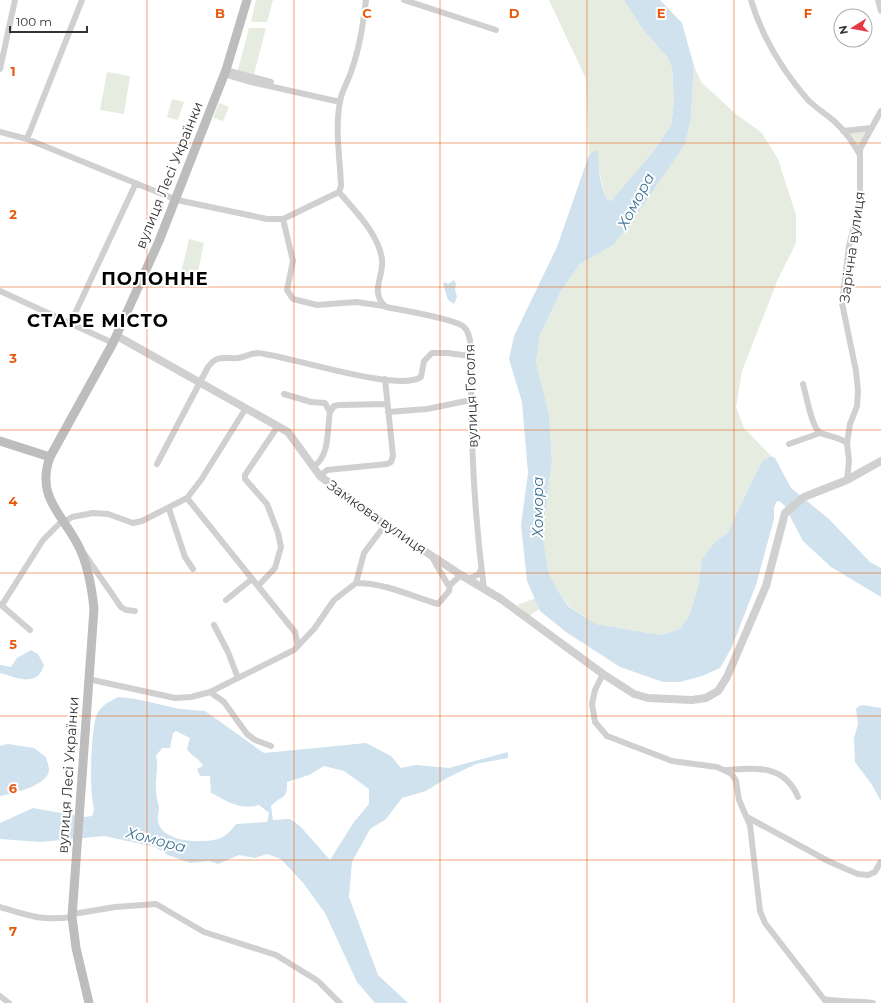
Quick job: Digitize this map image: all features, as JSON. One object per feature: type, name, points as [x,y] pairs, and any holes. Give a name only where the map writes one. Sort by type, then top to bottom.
[{"type":"main road","name":"вулиця Лесі Українки","points":[[89,1003],[76,948],[73,916],[78,814],[94,609],[92,593],[79,549],[50,498],[46,485],[45,471],[50,457],[115,339],[176,200],[225,72],[247,0]]},
{"type":"main road","points":[[0,441],[50,457]]},
{"type":"street","points":[[0,68],[14,0]]},
{"type":"street","points":[[27,139],[82,0]]},
{"type":"street","points":[[0,132],[27,139],[176,200],[267,219],[283,219],[339,192],[342,186],[337,142],[341,100],[362,36],[366,0]]},
{"type":"street","points":[[404,0],[496,30]]},
{"type":"street","points":[[751,0],[764,36],[775,56],[809,100],[851,139],[860,155]]},
{"type":"street","points":[[878,0],[881,11]]},
{"type":"street","points":[[225,72],[251,82],[341,100]]},
{"type":"street","points":[[860,155],[862,144],[881,111]]},
{"type":"street","points":[[843,130],[881,126]]},
{"type":"street","name":"Зарічна вулиця","points":[[847,480],[849,461],[847,444],[850,424],[857,406],[858,391],[856,371],[842,303],[849,246],[860,201],[860,155]]},
{"type":"street","points":[[70,324],[136,183]]},
{"type":"street","points":[[339,192],[361,218],[379,250],[382,266],[376,293],[368,304]]},
{"type":"street","name":"вулиця Гоголя","points":[[283,219],[293,261],[287,290],[289,296],[299,301],[317,305],[339,302],[386,307],[453,321],[461,325],[467,331],[470,338],[471,400],[478,535],[484,589]]},
{"type":"street","points":[[0,291],[70,324],[115,339]]},
{"type":"street","points":[[376,293],[379,302],[386,307]]},
{"type":"street","name":"Замкова вулиця","points":[[115,339],[200,382],[288,432],[317,464],[320,476],[385,526],[501,599],[603,674],[634,694],[648,698],[692,700],[706,698],[718,691],[727,677],[766,586],[786,513],[804,497],[847,480]]},
{"type":"street","points":[[157,464],[208,367],[214,360],[219,358],[240,358],[257,353],[385,379],[417,380],[421,377],[424,361],[432,353],[471,356]]},
{"type":"street","points":[[320,476],[327,470],[387,464],[391,462],[393,456],[385,379]]},
{"type":"street","points":[[802,384],[810,413],[820,433]]},
{"type":"street","points":[[284,394],[311,402],[339,405],[388,404]]},
{"type":"street","points":[[388,412],[421,410],[471,400]]},
{"type":"street","points":[[326,403],[330,412]]},
{"type":"street","points":[[327,470],[317,464],[324,454],[330,412],[334,406],[339,405]]},
{"type":"street","points":[[30,630],[1,604],[43,540],[64,521],[72,517],[93,513],[108,514],[133,523],[142,521],[187,498],[201,480],[246,408]]},
{"type":"street","points":[[258,586],[275,568],[280,556],[281,547],[278,533],[267,504],[245,479],[245,475],[278,426]]},
{"type":"street","points":[[788,444],[820,433],[836,437],[847,444]]},
{"type":"street","points":[[847,480],[881,462]]},
{"type":"street","points":[[860,473],[872,467],[881,466]]},
{"type":"street","points":[[187,498],[296,634],[298,646]]},
{"type":"street","points":[[169,508],[185,557],[192,568]]},
{"type":"street","points":[[88,679],[175,698],[191,697],[210,692],[294,650],[306,638],[334,600],[356,583],[364,553],[385,526]]},
{"type":"street","name":"вулиця Лесі Українки","points":[[79,549],[121,607],[126,610],[135,611]]},
{"type":"street","points":[[432,555],[450,585]]},
{"type":"street","points":[[356,583],[372,583],[387,586],[438,604],[444,599],[450,585],[464,577],[479,574],[481,569]]},
{"type":"street","points":[[226,600],[252,579]]},
{"type":"street","points":[[214,624],[228,652],[238,678]]},
{"type":"street","points":[[296,634],[306,638]]},
{"type":"street","points":[[603,674],[595,690],[592,704],[595,722],[607,736],[672,761],[708,766],[724,770],[730,773],[736,781]]},
{"type":"street","points":[[221,686],[224,702]]},
{"type":"street","points":[[210,692],[224,702],[248,734],[256,740],[271,746]]},
{"type":"street","points":[[724,770],[755,768],[775,772],[793,785],[798,797]]},
{"type":"street","points":[[740,769],[736,771],[736,781],[740,800],[747,817],[752,823],[828,861],[858,874],[868,875],[875,872],[880,863]]},
{"type":"street","points":[[752,823],[760,911],[765,923],[827,1001]]},
{"type":"street","points":[[0,907],[34,918],[46,920],[114,907],[156,904],[204,932],[276,956],[318,981],[340,1003]]},
{"type":"street","points":[[0,996],[9,1003]]},
{"type":"street","points":[[816,1003],[827,1001],[861,1001],[874,1003]]},
{"type":"shaded area","points":[[256,0],[273,0],[267,22],[251,22]]},
{"type":"shaded area","points":[[549,0],[624,0],[641,27],[668,58],[672,68],[674,102],[671,126],[652,153],[611,201],[607,199],[604,193],[594,151],[589,155],[586,79]]},
{"type":"shaded area","points":[[249,28],[266,28],[253,78],[237,73]]},
{"type":"shaded area","points":[[694,66],[702,83],[736,114],[762,133],[778,159],[796,215],[796,243],[778,279],[742,371],[736,407],[744,428],[771,456],[762,461],[727,533],[715,542],[702,559],[698,587],[689,616],[680,629],[661,635],[596,624],[570,607],[558,591],[549,574],[543,530],[552,461],[549,414],[536,362],[540,335],[561,291],[580,264],[613,245],[691,116]]},
{"type":"shaded area","points":[[107,72],[130,76],[124,114],[100,110]]},
{"type":"shaded area","points":[[172,99],[184,102],[178,120],[167,117]]},
{"type":"shaded area","points":[[219,103],[229,107],[223,121],[213,118]]},
{"type":"shaded area","points":[[871,128],[860,149],[843,131]]},
{"type":"shaded area","points":[[189,239],[204,243],[197,276],[181,273]]},
{"type":"shaded area","points":[[539,597],[542,607],[529,616],[517,605]]},
{"type":"water","name":"Хомора","points":[[624,0],[660,0],[682,23],[694,66],[691,116],[685,144],[635,217],[613,245],[580,264],[561,291],[540,335],[536,362],[549,414],[552,461],[543,530],[549,574],[569,607],[596,624],[661,635],[680,629],[689,616],[698,587],[702,559],[715,542],[727,533],[762,461],[771,456],[775,458],[791,488],[829,519],[870,562],[881,568],[881,597],[831,567],[803,541],[784,505],[779,501],[776,502],[774,508],[774,519],[756,585],[731,649],[720,668],[702,676],[680,682],[663,682],[620,667],[566,632],[540,611],[527,581],[521,525],[528,473],[522,402],[509,359],[514,336],[557,247],[589,155],[594,151],[598,151],[602,188],[607,199],[611,201],[652,153],[671,126],[674,102],[672,68],[668,58],[641,27]]},
{"type":"water","points":[[454,280],[456,284],[455,289],[457,297],[454,304],[448,300],[443,284],[445,282],[448,284]]},
{"type":"water","points":[[31,650],[38,654],[44,665],[37,677],[26,680],[0,673],[0,665],[11,667],[17,658]]},
{"type":"water","name":"Хомора","points":[[118,697],[136,699],[180,709],[205,711],[264,753],[366,743],[391,756],[401,768],[416,765],[449,768],[508,752],[508,758],[476,764],[447,778],[426,791],[402,798],[386,819],[370,829],[352,862],[349,897],[378,975],[408,1003],[375,1003],[357,982],[325,913],[304,884],[281,859],[267,854],[255,858],[239,855],[218,864],[209,861],[190,863],[168,855],[155,847],[104,836],[41,842],[0,839],[0,823],[33,808],[84,817],[92,816],[94,808],[91,788],[91,765],[96,718],[102,707]],"holes":[[[176,731],[190,738],[187,749],[203,766],[197,769],[200,776],[210,776],[211,793],[240,806],[259,805],[269,813],[267,822],[236,824],[228,833],[216,840],[187,841],[168,835],[163,831],[158,819],[159,808],[156,792],[156,756],[162,748],[170,748],[173,733]],[[324,766],[344,771],[369,789],[369,804],[354,822],[330,860],[300,826],[290,819],[273,820],[271,806],[285,795],[287,782],[309,775]]]},
{"type":"water","points":[[863,705],[881,708],[881,801],[872,785],[855,762],[854,738],[858,724],[856,709]]},
{"type":"water","points":[[8,744],[34,748],[46,757],[49,770],[43,780],[37,784],[21,791],[0,796],[0,746]]},
{"type":"district","name":"ПОЛОННЕ","points":[[155,279]]},
{"type":"district","name":"СТАРЕ МІСТО","points":[[98,321]]}]
